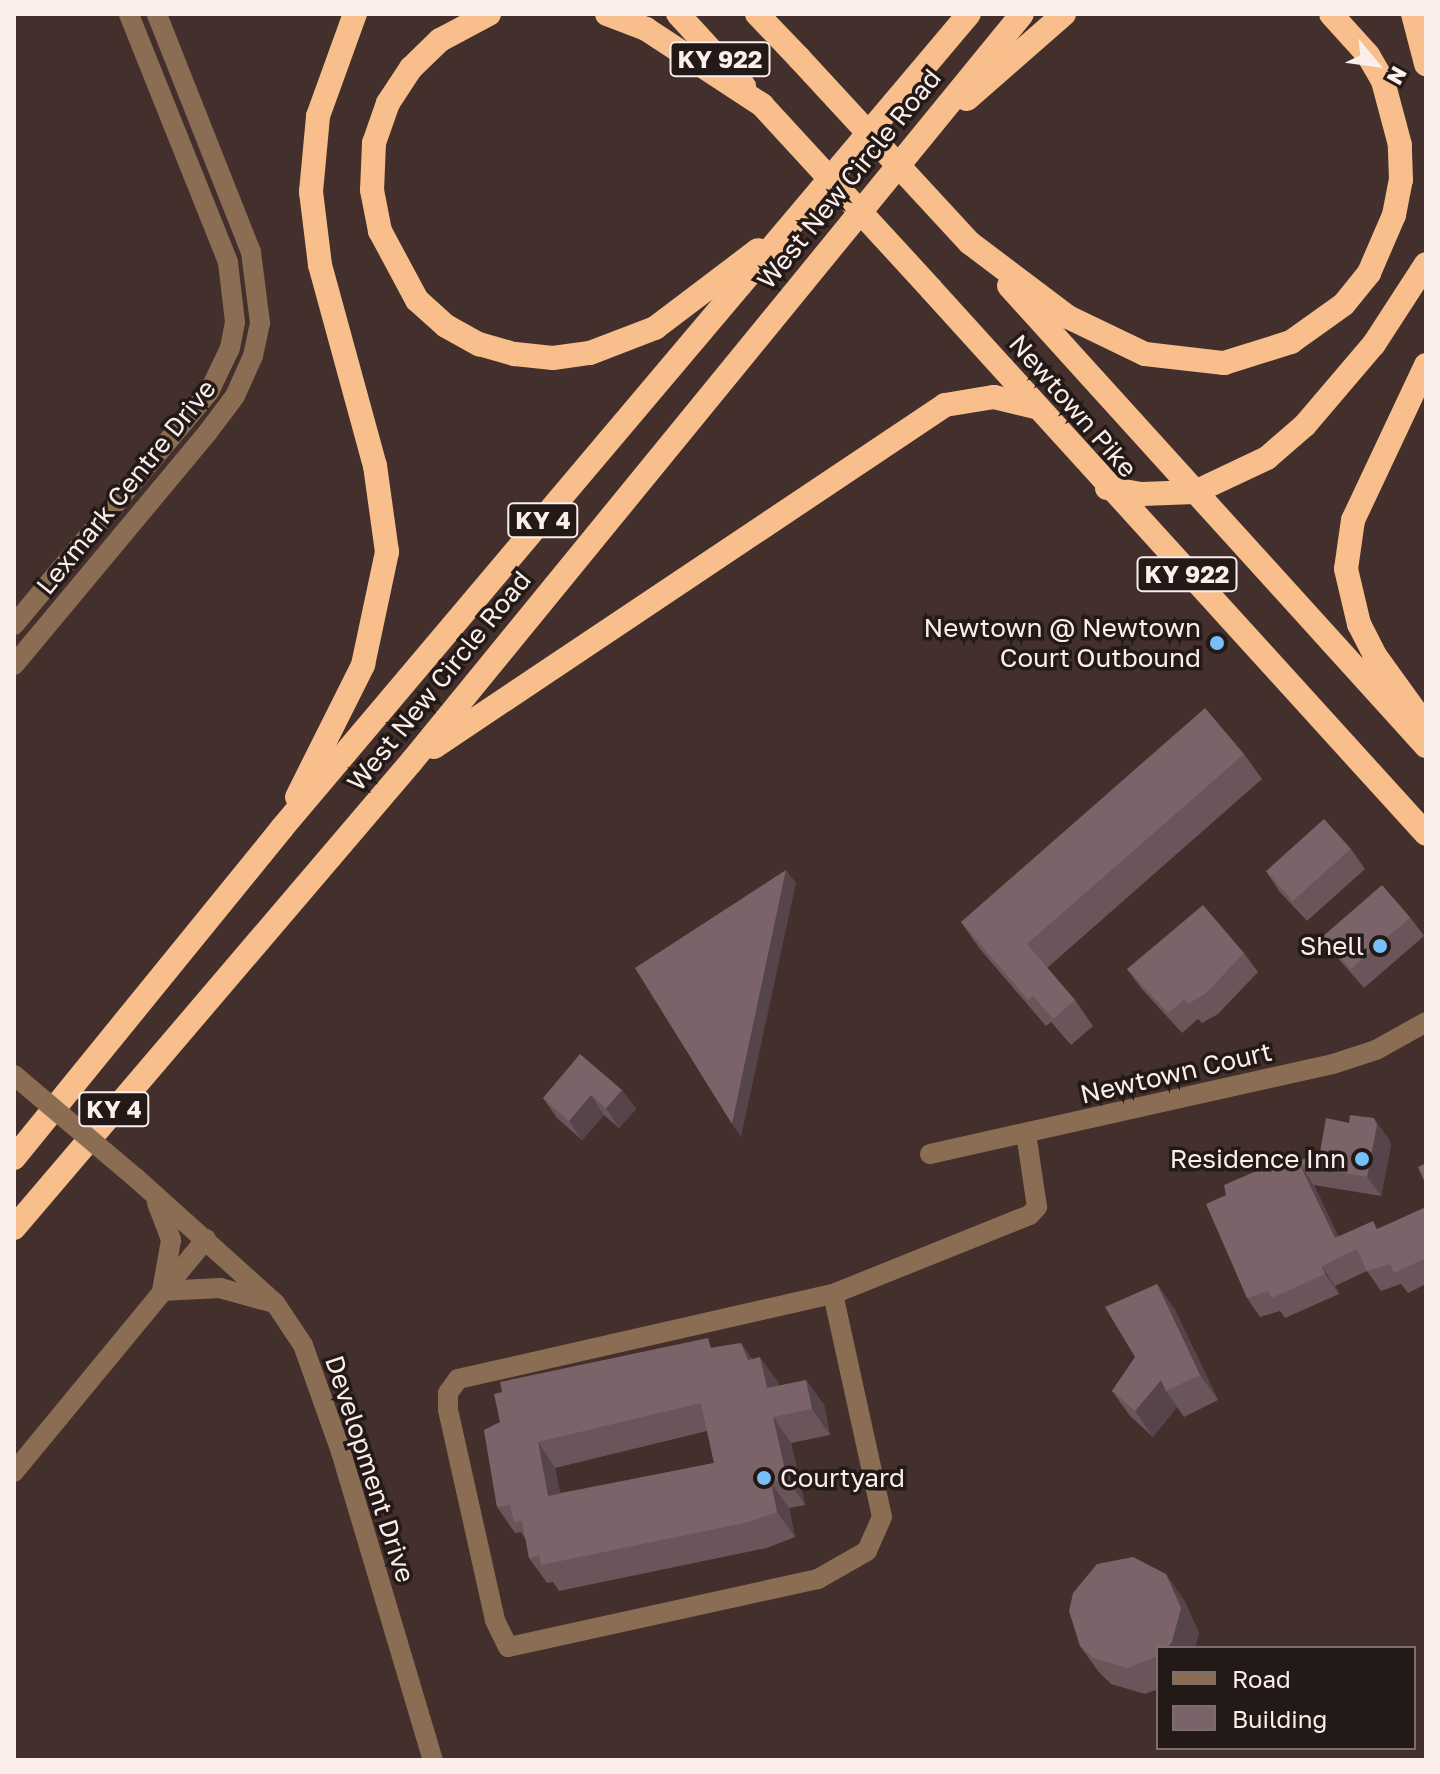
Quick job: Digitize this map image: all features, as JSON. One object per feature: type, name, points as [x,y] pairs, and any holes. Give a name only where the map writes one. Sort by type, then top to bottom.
[{"type":"highway","points":[[282,828],[363,665],[387,552],[375,466],[320,265],[311,192],[318,116],[355,14]]},
{"type":"highway","points":[[489,14],[440,40],[411,68],[388,103],[374,143],[372,190],[380,231],[417,300],[446,326],[515,354],[553,358],[620,344],[706,292],[804,213]]},
{"type":"highway","points":[[607,14],[646,29],[762,105]]},
{"type":"highway","name":"Newtown Pike","points":[[678,14],[1039,408],[1107,488],[1426,834]]},
{"type":"highway","name":"Newtown Pike","points":[[757,14],[970,243],[1426,746]]},
{"type":"highway","name":"West New Circle Road","points":[[14,1158],[282,828],[969,14]]},
{"type":"highway","name":"West New Circle Road","points":[[14,1228],[412,761],[1022,14]]},
{"type":"highway","points":[[909,151],[1064,14]]},
{"type":"highway","points":[[970,243],[1068,317],[1145,354],[1224,363],[1291,342],[1344,304],[1369,273],[1394,215],[1401,180],[1400,145],[1383,81],[1331,14]]},
{"type":"highway","points":[[1413,14],[1426,64]]},
{"type":"highway","points":[[1107,488],[1142,494],[1195,492],[1267,458],[1305,425],[1383,333],[1426,264]]},
{"type":"highway","points":[[1426,365],[1353,520],[1346,569],[1359,624],[1374,654],[1426,726]]},
{"type":"highway","points":[[412,761],[945,405],[994,397],[1039,408]]},
{"type":"street","name":"Lexmark Centre Drive","points":[[14,625],[209,392],[230,348],[235,298],[228,262],[129,14]]},
{"type":"street","name":"Lexmark Centre Drive","points":[[14,665],[208,432],[235,396],[253,356],[260,323],[251,252],[157,14]]},
{"type":"street","name":"Newtown Court","points":[[930,1154],[1333,1064],[1376,1050],[1426,1022]]},
{"type":"street","name":"Development Drive","points":[[14,1075],[206,1239],[275,1303],[303,1345],[341,1452],[433,1760]]},
{"type":"street","points":[[833,1294],[882,1517],[867,1551],[818,1579],[508,1647],[495,1620],[448,1409],[448,1393],[458,1379],[833,1294],[1030,1215],[1037,1207],[1026,1133]]},
{"type":"street","points":[[136,1178],[168,1221],[171,1256],[162,1291]]},
{"type":"street","points":[[14,1472],[206,1239]]},
{"type":"street","points":[[162,1291],[220,1288],[275,1303]]},
{"type":"building","points":[[1205,708],[1244,754],[1027,944],[1075,1000],[1053,1019],[1033,996],[1028,1000],[961,922]]},
{"type":"building","points":[[1324,819],[1351,849],[1293,901],[1266,871]]},
{"type":"building","points":[[786,870],[732,1124],[635,968]]},
{"type":"building","points":[[1382,885],[1410,917],[1351,969],[1322,937]]},
{"type":"building","points":[[1203,905],[1244,953],[1205,994],[1188,1004],[1184,1000],[1168,1013],[1127,969]]},
{"type":"building","points":[[580,1054],[622,1090],[606,1108],[591,1095],[569,1121],[543,1098]]},
{"type":"building","points":[[1350,1115],[1374,1118],[1377,1125],[1367,1177],[1300,1165],[1335,1238],[1373,1221],[1377,1229],[1426,1207],[1426,1258],[1394,1273],[1390,1264],[1367,1271],[1357,1249],[1322,1266],[1325,1274],[1272,1298],[1268,1291],[1247,1298],[1206,1204],[1226,1195],[1224,1185],[1277,1162],[1280,1169],[1320,1152],[1326,1118],[1349,1123]]},
{"type":"building","points":[[1426,1163],[1426,1185],[1418,1167]]},
{"type":"building","points":[[1157,1284],[1200,1375],[1166,1391],[1161,1380],[1135,1411],[1112,1391],[1135,1357],[1105,1307]]},
{"type":"building","points":[[708,1338],[711,1348],[741,1343],[748,1360],[760,1357],[767,1388],[806,1380],[812,1409],[773,1417],[787,1479],[771,1483],[777,1512],[749,1522],[541,1565],[539,1555],[529,1558],[522,1521],[514,1522],[510,1505],[497,1507],[484,1430],[500,1422],[494,1394],[502,1392],[500,1382]],"holes":[[[701,1403],[714,1463],[548,1496],[538,1442]]]},
{"type":"building","points":[[1133,1557],[1166,1574],[1181,1608],[1172,1642],[1169,1646],[1156,1646],[1156,1657],[1127,1668],[1093,1658],[1080,1646],[1069,1611],[1073,1593],[1097,1564]]},
{"type":"place","name":"Newtown @ Newtown Court Outbound","points":[[1217,643]]},
{"type":"place","name":"Shell","points":[[1380,946]]},
{"type":"place","name":"Residence Inn","points":[[1362,1159]]},
{"type":"place","name":"Courtyard","points":[[764,1478]]}]
